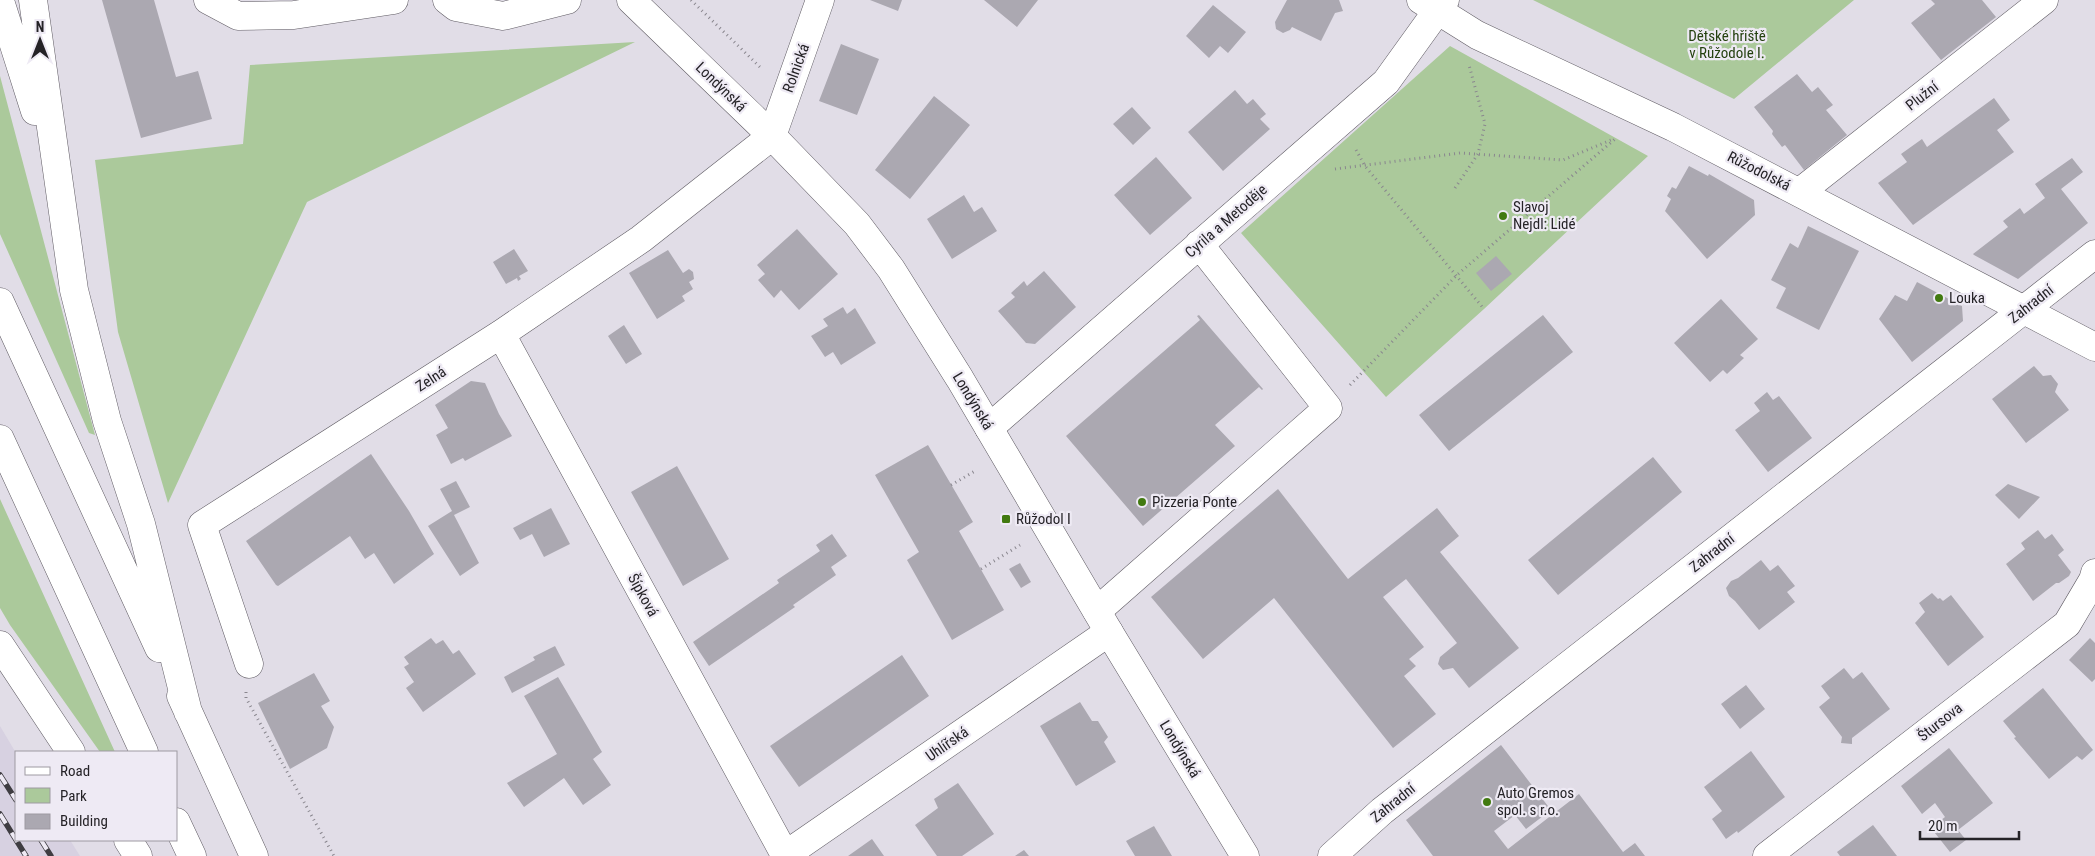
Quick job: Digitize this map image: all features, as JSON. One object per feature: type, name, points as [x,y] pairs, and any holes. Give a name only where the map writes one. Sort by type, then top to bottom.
[{"type":"main road","points":[[33,0],[76,300],[107,421],[141,524],[188,712]]},
{"type":"main road","points":[[208,0],[238,16],[294,15],[332,4],[394,0]]},
{"type":"main road","points":[[447,0],[456,8],[503,16],[566,0]]},
{"type":"main road","name":"Londýnská","points":[[630,0],[772,136],[863,231],[891,270],[989,428],[1103,622],[1245,856]]},
{"type":"main road","name":"Rolnická","points":[[772,136],[820,0]]},
{"type":"main road","name":"Plužní","points":[[1800,192],[2044,0]]},
{"type":"main road","points":[[0,1],[59,186]]},
{"type":"main road","name":"Růžodolská","points":[[1435,3],[1477,35],[1674,127],[2095,347]]},
{"type":"main road","name":"Cyrila a Metoděje","points":[[989,428],[1386,82],[1435,3]]},
{"type":"main road","name":"Zelná","points":[[249,664],[202,526],[501,334],[641,239],[772,136]]},
{"type":"main road","points":[[1103,622],[1328,408],[1199,244]]},
{"type":"main road","name":"Zahradní","points":[[1332,856],[1390,805],[2095,254]]},
{"type":"main road","points":[[0,302],[254,856]]},
{"type":"main road","name":"Šípková","points":[[501,334],[785,856]]},
{"type":"main road","points":[[0,439],[144,751]]},
{"type":"main road","name":"Štursova","points":[[1767,856],[2067,624],[2095,574]]},
{"type":"main road","name":"Uhlířská","points":[[785,856],[1103,622]]},
{"type":"main road","points":[[0,645],[70,751]]},
{"type":"main road","points":[[178,826],[192,856]]},
{"type":"main road","points":[[129,841],[138,856]]},
{"type":"path","points":[[692,0],[763,70]]},
{"type":"path","points":[[1455,188],[1478,154],[1485,124],[1466,54],[1477,35]]},
{"type":"path","points":[[1341,120],[1348,137],[1365,166],[1484,309]]},
{"type":"path","points":[[1291,165],[1309,171],[1365,166],[1460,153],[1563,160],[1615,139],[1625,137]]},
{"type":"path","points":[[1328,408],[1457,276],[1615,139]]},
{"type":"path","points":[[951,485],[975,471]]},
{"type":"path","points":[[981,569],[1020,545]]},
{"type":"path","points":[[249,664],[246,698],[334,856]]},
{"type":"shaded area","points":[[0,726],[15,751],[15,841],[71,841],[80,856],[0,856]]},
{"type":"green space","name":"Dětské hřiště v Růžodole I.","points":[[1533,0],[1854,0],[1734,99]]},
{"type":"green space","points":[[635,42],[307,202],[168,503],[118,332],[95,160],[243,144],[250,65]]},
{"type":"green space","points":[[1450,46],[1648,156],[1484,309],[1386,397],[1241,233]]},
{"type":"green space","points":[[0,76],[95,435],[89,433],[0,234]]},
{"type":"green space","points":[[0,499],[115,751],[99,751],[0,608]]},
{"type":"building","points":[[102,0],[154,0],[176,77],[198,71],[212,119],[141,138]]},
{"type":"building","points":[[870,0],[902,0],[898,11]]},
{"type":"building","points":[[984,0],[1038,0],[1017,27]]},
{"type":"building","points":[[1287,0],[1339,0],[1343,11],[1335,13],[1321,41],[1292,27],[1283,33],[1276,29],[1275,22]]},
{"type":"building","points":[[1931,0],[1982,0],[1996,17],[1941,60],[1911,23],[1935,4]]},
{"type":"building","points":[[1213,5],[1246,32],[1228,53],[1220,46],[1209,58],[1186,36]]},
{"type":"building","points":[[841,44],[879,59],[857,115],[819,101]]},
{"type":"building","points":[[1797,74],[1812,92],[1818,87],[1833,105],[1826,110],[1847,135],[1804,170],[1785,145],[1782,147],[1772,134],[1773,131],[1754,107]]},
{"type":"building","points":[[1235,90],[1247,104],[1253,99],[1266,114],[1260,119],[1270,129],[1223,171],[1188,132]]},
{"type":"building","points":[[934,96],[970,125],[910,199],[875,170]]},
{"type":"building","points":[[1994,98],[2010,120],[1997,130],[2014,152],[1913,225],[1878,183],[1907,162],[1901,154],[1922,139],[1927,147]]},
{"type":"building","points":[[1132,107],[1151,128],[1133,145],[1113,124]]},
{"type":"building","points":[[1156,157],[1192,198],[1150,235],[1114,195]]},
{"type":"building","points":[[2072,158],[2083,172],[2061,189],[2088,223],[2018,279],[1973,254],[2008,227],[2003,221],[2020,208],[2024,214],[2045,198],[2035,184]]},
{"type":"building","points":[[1689,166],[1708,176],[1709,174],[1754,200],[1755,215],[1707,259],[1665,211],[1671,199],[1667,196],[1672,187],[1676,189]]},
{"type":"building","points":[[964,195],[974,212],[982,207],[997,231],[952,259],[927,219]]},
{"type":"building","points":[[1808,226],[1859,251],[1819,330],[1776,308],[1786,288],[1771,280],[1790,243],[1798,248]]},
{"type":"building","points":[[797,229],[838,274],[799,310],[781,290],[774,298],[758,280],[765,274],[757,265]]},
{"type":"building","points":[[514,249],[528,271],[519,276],[521,279],[518,281],[517,278],[506,284],[493,262]]},
{"type":"building","points":[[668,250],[683,273],[689,269],[693,272],[694,279],[689,282],[693,289],[682,296],[685,301],[657,319],[629,273]]},
{"type":"building","points":[[1496,256],[1512,274],[1491,291],[1476,273]]},
{"type":"building","points":[[1044,271],[1076,307],[1035,344],[1026,343],[998,311],[1015,297],[1011,293],[1024,281],[1027,286]]},
{"type":"building","points":[[1917,282],[1962,306],[1963,321],[1912,362],[1879,319],[1895,295],[1907,301]]},
{"type":"building","points":[[1721,299],[1758,339],[1740,355],[1744,358],[1727,374],[1723,370],[1710,382],[1674,343]]},
{"type":"building","points":[[843,307],[847,314],[855,308],[876,343],[841,365],[833,352],[825,357],[811,336],[828,326],[823,319]]},
{"type":"building","points":[[1199,315],[1263,389],[1259,387],[1215,425],[1235,446],[1143,526],[1066,436],[1200,320],[1197,316]]},
{"type":"building","points":[[1543,315],[1573,352],[1449,451],[1419,415]]},
{"type":"building","points":[[624,325],[642,354],[626,364],[608,336]]},
{"type":"building","points":[[2034,366],[2043,376],[2051,375],[2058,384],[2055,392],[2069,410],[2026,443],[1992,399]]},
{"type":"building","points":[[471,381],[485,383],[499,414],[512,436],[465,461],[463,458],[451,464],[436,435],[448,428],[435,405]]},
{"type":"building","points":[[1767,392],[1773,400],[1779,396],[1812,438],[1768,472],[1735,430],[1760,411],[1754,403]]},
{"type":"building","points":[[928,445],[973,522],[959,531],[1004,610],[952,640],[907,560],[919,552],[875,475]]},
{"type":"building","points":[[371,454],[409,511],[434,554],[394,584],[374,553],[365,559],[350,536],[278,586],[276,585],[246,541]]},
{"type":"building","points":[[1653,457],[1682,492],[1558,595],[1528,560]]},
{"type":"building","points":[[677,466],[729,559],[683,586],[631,492]]},
{"type":"building","points":[[456,481],[470,507],[454,515],[479,563],[460,576],[428,526],[452,511],[440,489]]},
{"type":"building","points":[[2008,484],[2040,497],[2019,519],[1995,495]]},
{"type":"building","points":[[1278,489],[1348,579],[1437,508],[1459,536],[1440,552],[1519,648],[1469,688],[1453,668],[1443,670],[1438,664],[1440,657],[1457,643],[1406,579],[1383,597],[1424,647],[1409,659],[1416,666],[1404,676],[1436,714],[1393,748],[1274,598],[1203,659],[1151,597]]},
{"type":"building","points":[[551,508],[570,544],[544,557],[532,534],[520,540],[513,528]]},
{"type":"building","points":[[2038,530],[2045,539],[2052,534],[2064,550],[2058,555],[2071,572],[2069,576],[2056,583],[2033,601],[2006,564],[2025,549],[2021,543]]},
{"type":"building","points":[[832,534],[847,556],[831,567],[836,575],[793,605],[795,607],[709,666],[693,642],[779,583],[777,580],[820,551],[816,545]]},
{"type":"building","points":[[1761,560],[1770,571],[1778,565],[1795,586],[1787,592],[1795,602],[1759,630],[1729,596],[1726,588],[1731,581],[1738,578]]},
{"type":"building","points":[[1020,563],[1031,582],[1021,588],[1009,569]]},
{"type":"building","points":[[1932,593],[1943,601],[1951,595],[1984,637],[1948,666],[1915,623],[1925,612],[1919,603]]},
{"type":"building","points":[[431,638],[436,644],[443,640],[453,654],[459,650],[476,674],[423,712],[406,688],[414,682],[404,667],[409,664],[404,657]]},
{"type":"building","points":[[2090,638],[2095,643],[2095,679],[2092,682],[2069,660]]},
{"type":"building","points":[[555,646],[565,665],[512,693],[504,677],[535,660],[533,657]]},
{"type":"building","points":[[902,655],[929,696],[799,787],[770,746]]},
{"type":"building","points":[[1844,668],[1853,679],[1862,672],[1890,709],[1852,738],[1852,744],[1841,743],[1842,737],[1819,707],[1830,698],[1821,686]]},
{"type":"building","points":[[314,673],[330,701],[321,706],[334,727],[327,748],[290,769],[258,703]]},
{"type":"building","points":[[558,677],[602,752],[593,759],[611,785],[583,805],[564,778],[524,807],[507,783],[557,754],[524,696]]},
{"type":"building","points":[[1746,685],[1765,709],[1740,729],[1721,704]]},
{"type":"building","points":[[2043,688],[2093,750],[2082,760],[2077,756],[2049,779],[2014,738],[2016,737],[2003,721]]},
{"type":"building","points":[[1080,702],[1092,721],[1098,721],[1108,737],[1104,742],[1116,762],[1076,786],[1040,726]]},
{"type":"building","name":"Auto Gremos spol. s r.o.","points":[[1501,745],[1551,810],[1526,829],[1515,815],[1494,831],[1508,849],[1579,794],[1623,852],[1635,843],[1645,856],[1433,856],[1406,820]]},
{"type":"building","points":[[1949,748],[1993,803],[1958,830],[1966,840],[1950,852],[1931,828],[1945,817],[1935,803],[1922,814],[1901,786]]},
{"type":"building","points":[[1751,751],[1785,797],[1738,833],[1737,831],[1726,839],[1712,819],[1722,811],[1704,787]]},
{"type":"building","points":[[958,783],[994,834],[962,856],[937,856],[915,825],[938,808],[934,799]]},
{"type":"building","points":[[1873,825],[1897,856],[1840,856],[1837,852]]},
{"type":"building","points":[[1154,826],[1172,856],[1135,856],[1126,841]]},
{"type":"building","points":[[872,839],[884,856],[848,856]]},
{"type":"building","points":[[1024,850],[1029,856],[1015,856]]},
{"type":"railway","points":[[0,775],[15,798]]},
{"type":"railway","points":[[0,814],[15,838]]},
{"type":"railway","points":[[17,841],[26,856]]},
{"type":"railway","points":[[42,841],[51,856]]},
{"type":"place","name":"Slavoj Nejdl: Lidé","points":[[1503,216]]},
{"type":"place","name":"Louka","points":[[1939,298]]},
{"type":"place","name":"Pizzeria Ponte","points":[[1142,502]]},
{"type":"place","name":"Růžodol I","points":[[1006,519]]},
{"type":"place","name":"Auto Gremos spol. s r.o.","points":[[1487,802]]}]
